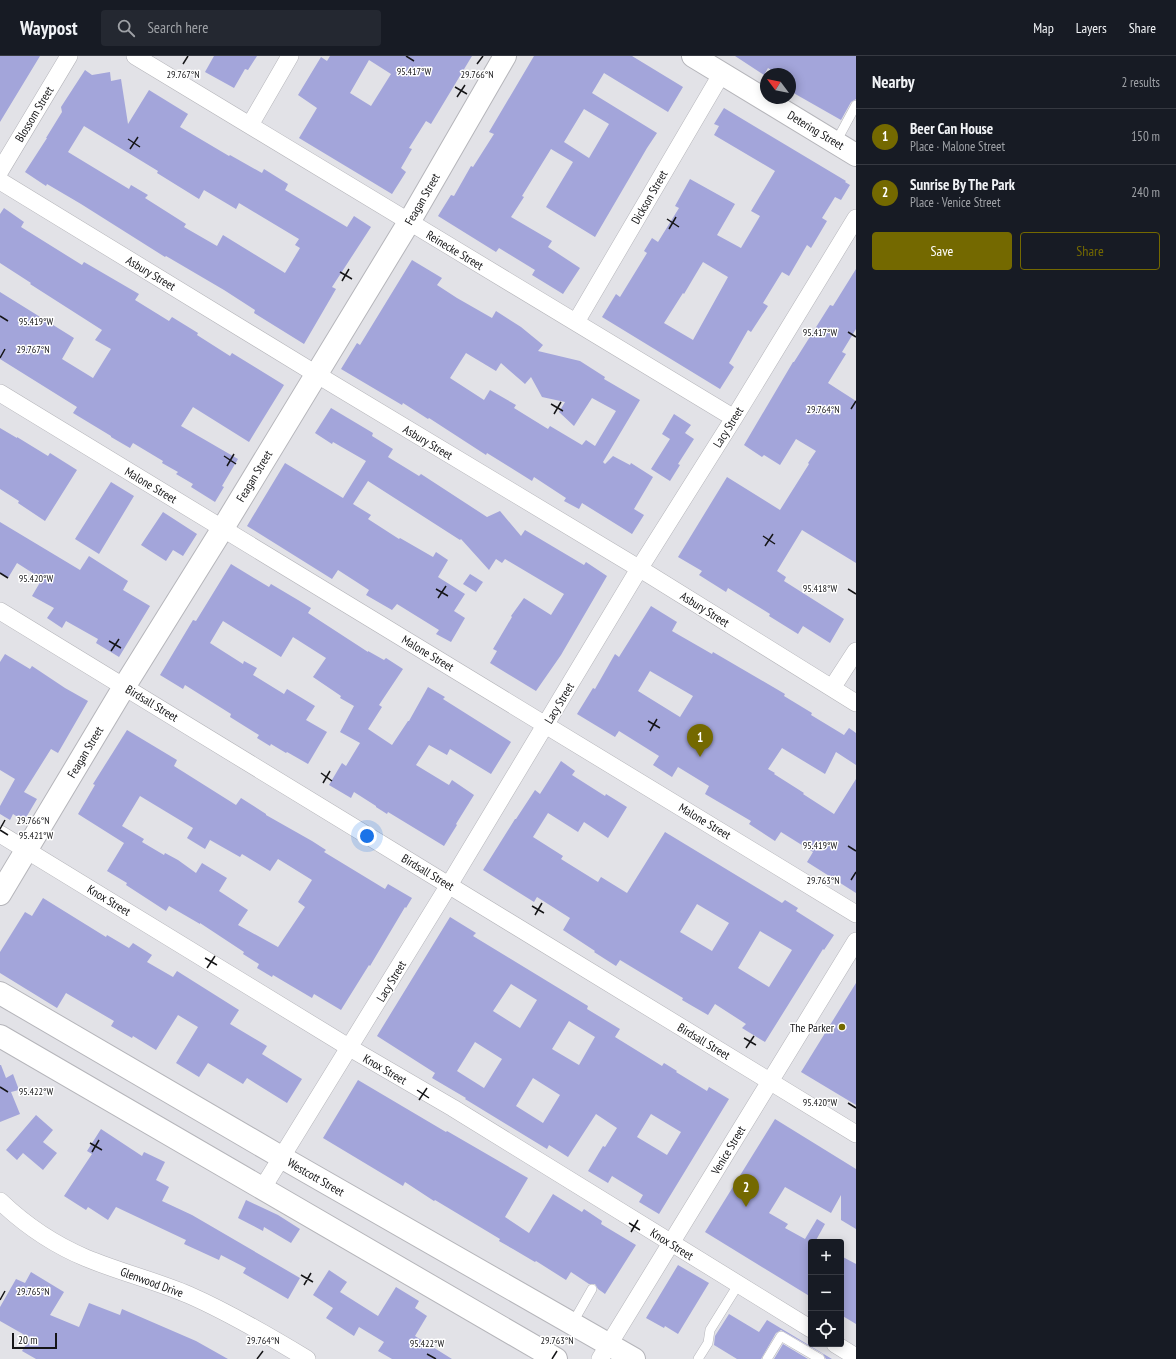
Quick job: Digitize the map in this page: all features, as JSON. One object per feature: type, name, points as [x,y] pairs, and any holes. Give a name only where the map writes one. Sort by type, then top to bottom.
[{"type":"main road","name":"Feagan Street","points":[[0,894],[124,686],[223,528],[409,222],[505,56]]},
{"type":"main road","name":"Detering Street","points":[[693,56],[856,155]]},
{"type":"main road","name":"Westcott Street","points":[[0,993],[281,1157],[572,1324],[605,1352],[634,1359]]},
{"type":"main road","points":[[0,1036],[556,1359]]},
{"type":"street","name":"Blossom Street","points":[[0,171],[69,56]]},
{"type":"street","name":"Reinecke Street","points":[[135,56],[734,418]]},
{"type":"street","points":[[250,125],[290,56]]},
{"type":"street","name":"Dickson Street","points":[[576,322],[722,73]]},
{"type":"street","name":"Asbury Street","points":[[0,181],[639,569],[856,703]]},
{"type":"street","name":"Lacy Street","points":[[262,1189],[350,1048],[639,569],[734,418],[856,218]]},
{"type":"street","name":"Malone Street","points":[[0,393],[856,914]]},
{"type":"street","name":"Birdsall Street","points":[[0,611],[856,1134]]},
{"type":"street","points":[[832,688],[856,651]]},
{"type":"street","name":"Knox Street","points":[[0,834],[350,1048],[453,1108],[808,1327]]},
{"type":"street","name":"Venice Street","points":[[605,1352],[769,1081],[856,941]]},
{"type":"street","name":"Glenwood Drive","points":[[0,1201],[10,1211],[49,1238],[73,1251],[85,1257],[189,1295],[241,1320],[307,1359]]},
{"type":"street","points":[[839,1347],[854,1357]]},
{"type":"lane","points":[[836,142],[856,105]]},
{"type":"lane","points":[[698,1359],[708,1343],[710,1330],[738,1285]]},
{"type":"lane","points":[[572,1324],[592,1289]]},
{"type":"lane","points":[[767,1359],[782,1336],[820,1359]]},
{"type":"building","points":[[0,56],[40,56],[0,122]]},
{"type":"building","points":[[214,56],[257,56],[248,70],[245,69],[234,88],[205,72]]},
{"type":"building","points":[[330,56],[472,56],[431,124],[426,121],[409,148],[412,149],[401,168],[406,172],[392,194],[299,138],[317,108],[298,95],[321,57],[327,61]],"holes":[[[369,60],[391,74],[371,106],[350,93]]]},
{"type":"building","points":[[534,56],[632,56],[683,87],[668,112],[604,73],[592,93],[657,133],[595,237],[546,207],[573,162],[551,149],[522,196],[524,197],[511,217],[552,241],[548,247],[580,268],[563,294],[532,275],[535,270],[499,248],[496,252],[438,216],[451,195],[454,196],[471,166],[473,167],[494,134],[489,132]],"holes":[[[584,109],[609,124],[589,158],[564,142]]]},
{"type":"building","points":[[735,56],[856,56],[856,99],[851,102],[841,120],[796,94],[796,68],[760,68],[760,72]]},
{"type":"building","points":[[85,70],[92,75],[110,72],[111,81],[121,79],[128,124],[149,90],[188,114],[180,127],[229,156],[230,155],[262,173],[264,169],[288,184],[285,190],[347,227],[354,216],[371,227],[332,287],[336,289],[304,344],[254,313],[255,310],[224,290],[166,256],[165,257],[81,204],[47,184],[46,186],[25,172],[62,112],[61,107]],"holes":[[[84,126],[158,171],[157,173],[199,199],[204,190],[236,209],[239,203],[299,239],[295,245],[300,248],[285,273],[223,235],[217,246],[184,227],[186,224],[145,198],[148,195],[131,185],[129,189],[68,152]]]},
{"type":"building","points":[[724,108],[846,181],[845,182],[850,185],[841,200],[835,197],[822,218],[827,221],[811,248],[807,245],[789,276],[782,272],[763,303],[768,306],[751,332],[748,330],[729,363],[734,367],[720,389],[602,317],[616,294],[620,297],[647,253],[644,251],[652,238],[658,242],[679,208],[675,206],[690,179],[735,204],[717,235],[741,248],[760,216],[751,211],[775,171],[714,135],[719,126],[714,124]],"holes":[[[703,262],[728,277],[693,340],[664,323],[683,293],[684,294]]]},
{"type":"building","points":[[4,208],[24,222],[21,227],[82,265],[84,262],[139,294],[135,300],[169,321],[172,317],[198,333],[197,335],[230,356],[232,353],[284,385],[249,442],[193,407],[181,426],[238,459],[222,486],[224,487],[215,502],[191,487],[193,484],[176,474],[178,472],[162,463],[163,461],[133,443],[130,448],[111,437],[73,413],[77,407],[0,359],[0,292],[74,338],[62,359],[93,378],[111,349],[95,340],[102,330],[0,263],[0,214]]},
{"type":"building","points":[[412,260],[442,278],[437,285],[457,298],[492,318],[496,311],[521,327],[543,345],[538,351],[580,361],[605,377],[604,379],[640,400],[603,462],[605,464],[613,456],[630,465],[631,463],[653,477],[634,509],[644,515],[632,534],[582,503],[579,509],[564,501],[566,498],[534,477],[532,481],[487,453],[486,455],[429,418],[428,419],[403,403],[402,405],[341,369],[357,343],[360,345]],"holes":[[[466,353],[496,371],[501,363],[525,384],[531,377],[542,397],[565,402],[559,412],[574,426],[592,398],[616,411],[595,446],[586,440],[582,445],[550,426],[548,429],[514,408],[516,405],[490,390],[484,400],[450,378]]]},
{"type":"building","points":[[856,269],[856,329],[842,352],[846,354],[828,383],[856,401],[856,563],[802,530],[777,571],[786,577],[784,581],[844,619],[830,643],[803,626],[798,634],[769,616],[770,614],[728,588],[726,592],[699,575],[702,571],[678,557],[727,477],[780,510],[809,464],[808,463],[816,451],[796,439],[780,465],[764,455],[762,457],[744,445],[793,362],[830,305],[833,306]]},
{"type":"building","points":[[331,408],[373,433],[372,436],[393,449],[388,457],[419,476],[421,474],[487,517],[500,511],[521,536],[525,530],[584,565],[586,562],[607,576],[561,655],[536,691],[490,663],[497,651],[493,649],[512,617],[511,616],[524,598],[551,615],[564,594],[505,559],[502,563],[496,559],[489,570],[461,539],[460,540],[368,481],[353,504],[371,515],[368,519],[399,539],[400,538],[433,557],[436,552],[448,560],[438,577],[465,594],[454,611],[465,618],[451,642],[436,634],[439,630],[397,604],[392,610],[366,595],[369,590],[338,570],[332,579],[247,526],[285,463],[343,498],[366,461],[333,442],[332,444],[315,433]]},
{"type":"building","points":[[674,414],[691,425],[685,433],[694,439],[678,464],[680,465],[670,481],[651,469],[670,439],[662,434]]},
{"type":"building","points":[[0,428],[48,456],[50,453],[77,470],[45,521],[18,503],[19,501],[0,489]]},
{"type":"building","points":[[111,482],[134,496],[99,554],[75,539]]},
{"type":"building","points":[[163,512],[197,534],[183,556],[173,550],[166,561],[141,545]]},
{"type":"building","points":[[0,522],[80,570],[89,556],[128,581],[123,590],[150,606],[119,657],[96,643],[98,639],[66,621],[62,628],[47,618],[54,608],[32,596],[42,579],[17,563],[8,578],[0,573]]},
{"type":"building","points":[[231,564],[269,587],[271,584],[298,600],[311,608],[308,613],[368,652],[384,660],[386,658],[403,669],[379,705],[382,707],[368,729],[392,745],[409,721],[428,687],[445,697],[443,699],[511,742],[491,774],[450,749],[447,755],[429,745],[416,765],[449,785],[452,780],[474,795],[444,846],[388,812],[387,814],[354,792],[351,798],[329,785],[342,763],[346,766],[360,743],[340,732],[354,706],[340,698],[341,696],[313,677],[326,658],[293,637],[281,657],[223,621],[210,643],[243,664],[244,661],[257,668],[253,675],[284,694],[287,689],[315,706],[306,720],[327,732],[308,764],[271,744],[270,746],[257,738],[259,735],[230,717],[231,714],[185,685],[183,689],[160,675],[193,620],[196,621]]},
{"type":"building","points":[[470,574],[483,582],[476,592],[463,584]]},
{"type":"building","points":[[651,606],[677,622],[672,631],[712,654],[713,652],[785,694],[784,696],[812,713],[811,715],[844,735],[849,728],[856,733],[856,765],[836,752],[825,774],[782,748],[768,769],[834,814],[856,779],[856,893],[807,862],[813,852],[781,832],[775,841],[749,824],[751,821],[705,794],[709,786],[678,767],[672,777],[653,765],[659,756],[619,731],[615,737],[577,714],[593,688],[595,689],[615,654],[619,657]],"holes":[[[650,671],[693,696],[680,717],[638,691]]]},
{"type":"building","points":[[5,654],[30,669],[32,666],[88,701],[58,753],[51,749],[24,792],[37,799],[24,821],[13,814],[10,820],[0,814],[0,806],[15,779],[0,770],[0,662]]},
{"type":"building","points":[[127,730],[177,760],[174,766],[236,805],[241,798],[266,815],[312,841],[326,850],[324,852],[385,889],[388,884],[412,898],[341,1010],[314,994],[312,998],[273,975],[272,977],[257,968],[259,964],[243,954],[244,952],[200,923],[169,906],[166,911],[126,885],[127,883],[107,871],[124,843],[78,814],[95,785],[93,784]],"holes":[[[140,796],[193,828],[187,838],[205,849],[210,840],[240,857],[242,854],[270,871],[278,859],[312,880],[298,902],[305,907],[278,947],[238,925],[248,910],[219,891],[227,878],[202,863],[196,873],[178,860],[165,853],[164,855],[142,842],[144,839],[122,826]]]},
{"type":"building","points":[[561,761],[575,771],[572,775],[605,796],[606,794],[627,807],[608,838],[584,822],[578,832],[548,813],[533,837],[563,856],[561,859],[598,882],[601,877],[627,893],[665,832],[782,903],[785,900],[798,908],[796,911],[834,935],[824,950],[823,949],[765,1042],[742,1028],[746,1024],[715,1004],[708,1015],[620,960],[616,966],[563,930],[570,918],[537,897],[534,902],[483,870],[535,790],[540,794]],"holes":[[[697,904],[729,923],[712,951],[680,932]],[[760,931],[792,950],[769,987],[738,968]]]},
{"type":"building","points":[[43,898],[106,937],[107,935],[129,948],[133,943],[152,955],[147,962],[173,977],[177,971],[239,1010],[230,1024],[267,1046],[262,1054],[302,1079],[287,1103],[247,1078],[243,1084],[208,1063],[199,1077],[176,1063],[198,1027],[178,1015],[156,1050],[133,1036],[132,1038],[111,1026],[114,1021],[66,993],[57,1008],[0,973],[0,952],[25,912],[32,916]]},
{"type":"building","points":[[450,917],[476,933],[473,936],[588,1006],[587,1009],[620,1029],[615,1037],[662,1066],[664,1063],[707,1091],[709,1087],[729,1099],[659,1214],[639,1202],[643,1195],[612,1176],[608,1183],[588,1171],[603,1146],[605,1147],[617,1128],[596,1114],[568,1157],[549,1145],[547,1149],[465,1099],[466,1098],[432,1078],[435,1073],[377,1036]],"holes":[[[511,984],[537,1000],[520,1028],[493,1011]],[[569,1021],[595,1037],[579,1065],[552,1049]],[[475,1042],[502,1059],[484,1088],[457,1071]],[[533,1078],[560,1095],[543,1123],[516,1106]],[[651,1114],[681,1132],[667,1155],[637,1137]]]},
{"type":"building","name":"The Parker","points":[[856,983],[856,1105],[801,1072]]},
{"type":"building","points":[[0,1065],[6,1078],[13,1074],[19,1090],[11,1092],[20,1114],[0,1122]]},
{"type":"building","points":[[358,1080],[528,1178],[505,1217],[529,1233],[553,1194],[582,1212],[584,1209],[602,1221],[601,1224],[636,1245],[605,1294],[598,1289],[595,1284],[589,1284],[571,1272],[566,1280],[536,1261],[535,1262],[499,1241],[500,1239],[435,1200],[434,1201],[405,1182],[403,1186],[323,1138]]},
{"type":"building","points":[[36,1115],[53,1130],[43,1142],[57,1153],[43,1170],[23,1153],[17,1160],[6,1150]]},
{"type":"building","points":[[775,1119],[856,1169],[856,1229],[841,1220],[841,1195],[831,1213],[785,1187],[769,1213],[788,1224],[785,1228],[805,1239],[817,1219],[825,1224],[817,1239],[808,1239],[808,1295],[705,1232]]},
{"type":"building","points":[[101,1129],[142,1156],[144,1152],[165,1162],[156,1180],[169,1187],[162,1201],[192,1215],[300,1278],[288,1299],[243,1273],[246,1268],[221,1255],[219,1260],[184,1244],[186,1240],[116,1207],[108,1220],[88,1207],[86,1210],[64,1196],[92,1154],[87,1151]]},
{"type":"building","points":[[246,1200],[278,1215],[300,1229],[291,1243],[264,1227],[263,1231],[238,1218]]},
{"type":"building","points":[[844,1258],[856,1264],[856,1324],[844,1317]]},
{"type":"building","points":[[678,1265],[709,1283],[678,1334],[665,1326],[664,1328],[646,1318]]},
{"type":"building","points":[[329,1270],[347,1282],[340,1292],[378,1316],[396,1287],[419,1301],[415,1308],[427,1316],[415,1336],[452,1359],[392,1359],[378,1351],[384,1342],[359,1327],[354,1336],[326,1318],[333,1308],[313,1295]]},
{"type":"building","points":[[31,1272],[64,1292],[50,1315],[79,1327],[89,1303],[120,1315],[122,1309],[196,1341],[228,1359],[36,1359],[22,1351],[30,1338],[0,1321],[0,1307],[16,1279],[25,1283]]},
{"type":"building","points":[[729,1314],[759,1332],[767,1320],[808,1345],[781,1330],[776,1333],[761,1359],[737,1359],[714,1345],[715,1336]]},
{"type":"building","points":[[783,1344],[808,1359],[774,1359]]},
{"type":"building","points":[[811,1347],[832,1359],[826,1359],[823,1354]]},
{"type":"place","name":"Beer Can House","points":[[700,757]]},
{"type":"place","name":"The Parker","points":[[842,1027]]},
{"type":"place","name":"Sunrise By The Park","points":[[746,1207]]}]
